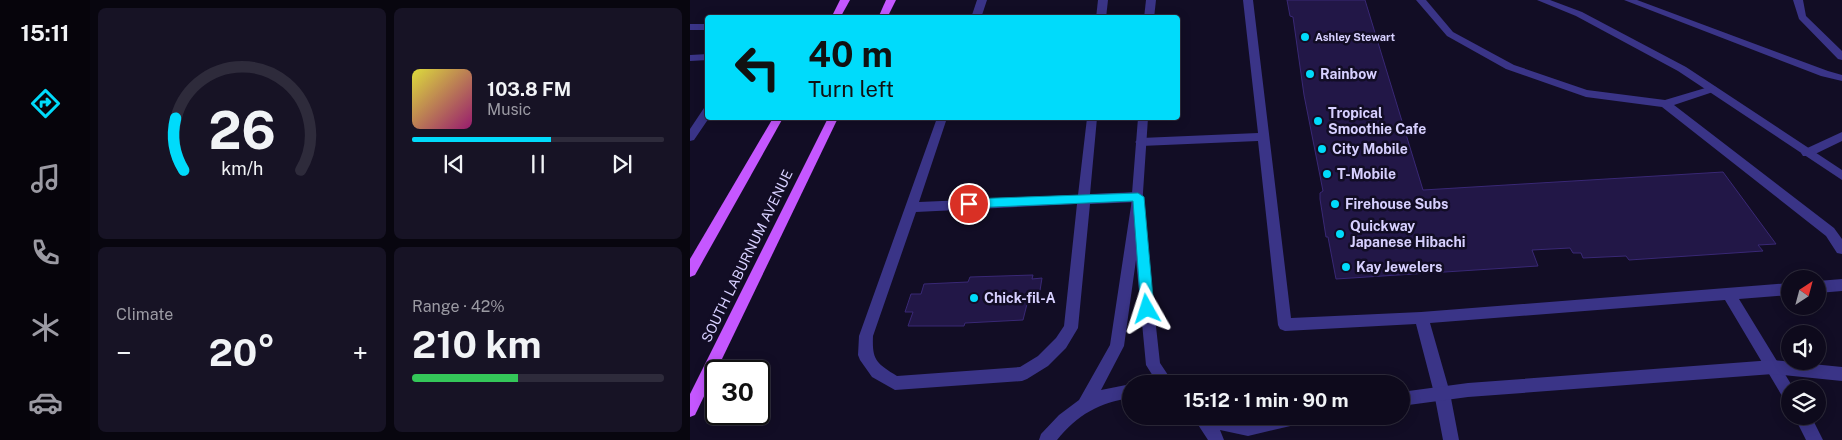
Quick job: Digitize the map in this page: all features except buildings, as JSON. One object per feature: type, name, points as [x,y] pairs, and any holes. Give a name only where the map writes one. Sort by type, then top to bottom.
[{"type":"main road","points":[[837,15],[845,0]]},
{"type":"main road","points":[[884,15],[891,0]]},
{"type":"main road","points":[[690,271],[777,120]]},
{"type":"main road","name":"SOUTH LABURNUM AVENUE","points":[[690,410],[832,120]]},
{"type":"street","points":[[977,15],[982,0]]},
{"type":"street","points":[[1101,15],[1103,0]]},
{"type":"street","points":[[1150,15],[1151,0]]},
{"type":"street","points":[[1248,0],[1285,326],[1421,318],[1781,290]]},
{"type":"street","points":[[1420,0],[1450,34],[1510,67],[1586,94],[1665,104],[1712,89]]},
{"type":"street","points":[[1542,0],[1588,19],[1682,69],[1842,176]]},
{"type":"street","points":[[1629,0],[1825,74],[1842,78]]},
{"type":"street","points":[[1798,0],[1802,17],[1842,57]]},
{"type":"street","points":[[690,27],[705,27]]},
{"type":"street","points":[[690,58],[705,57]]},
{"type":"street","points":[[1665,104],[1830,232],[1842,249]]},
{"type":"street","points":[[690,137],[705,115]]},
{"type":"street","points":[[941,120],[866,336],[865,355],[877,372],[895,383],[1022,374],[1042,361],[1061,343],[1071,328],[1092,120]]},
{"type":"street","points":[[1085,404],[1117,346],[1138,201],[1143,120]]},
{"type":"street","points":[[1808,153],[1842,136]]},
{"type":"street","points":[[1142,142],[1264,137]]},
{"type":"street","points":[[1828,167],[1842,180]]},
{"type":"street","points":[[911,207],[1084,198],[1138,201]]},
{"type":"street","points":[[1138,201],[1153,365],[1160,375]]},
{"type":"street","points":[[1826,286],[1842,285]]},
{"type":"street","points":[[1729,294],[1781,381]]},
{"type":"street","points":[[1421,318],[1442,393],[1451,440]]},
{"type":"street","points":[[1410,397],[1468,390],[1773,367],[1842,374]]},
{"type":"street","points":[[1047,440],[1059,423],[1085,404],[1116,392],[1122,392]]},
{"type":"street","points":[[1207,425],[1216,440]]},
{"type":"street","points":[[1232,425],[1248,428],[1261,425]]},
{"type":"street","points":[[1807,425],[1815,440]]},
{"type":"place","name":"Ashley Stewart","points":[[1305,37]]},
{"type":"place","name":"Rainbow","points":[[1310,74]]},
{"type":"place","name":"Tropical Smoothie Cafe","points":[[1318,121]]},
{"type":"place","name":"City Mobile","points":[[1322,149]]},
{"type":"place","name":"T-Mobile","points":[[1327,174]]},
{"type":"place","name":"Firehouse Subs","points":[[1335,204]]},
{"type":"place","name":"Quickway Japanese Hibachi","points":[[1340,234]]},
{"type":"place","name":"Kay Jewelers","points":[[1346,267]]},
{"type":"place","name":"Chick-fil-A","points":[[974,298]]},
{"type":"route","points":[[969,204],[1138,197],[1147,309]]}]
